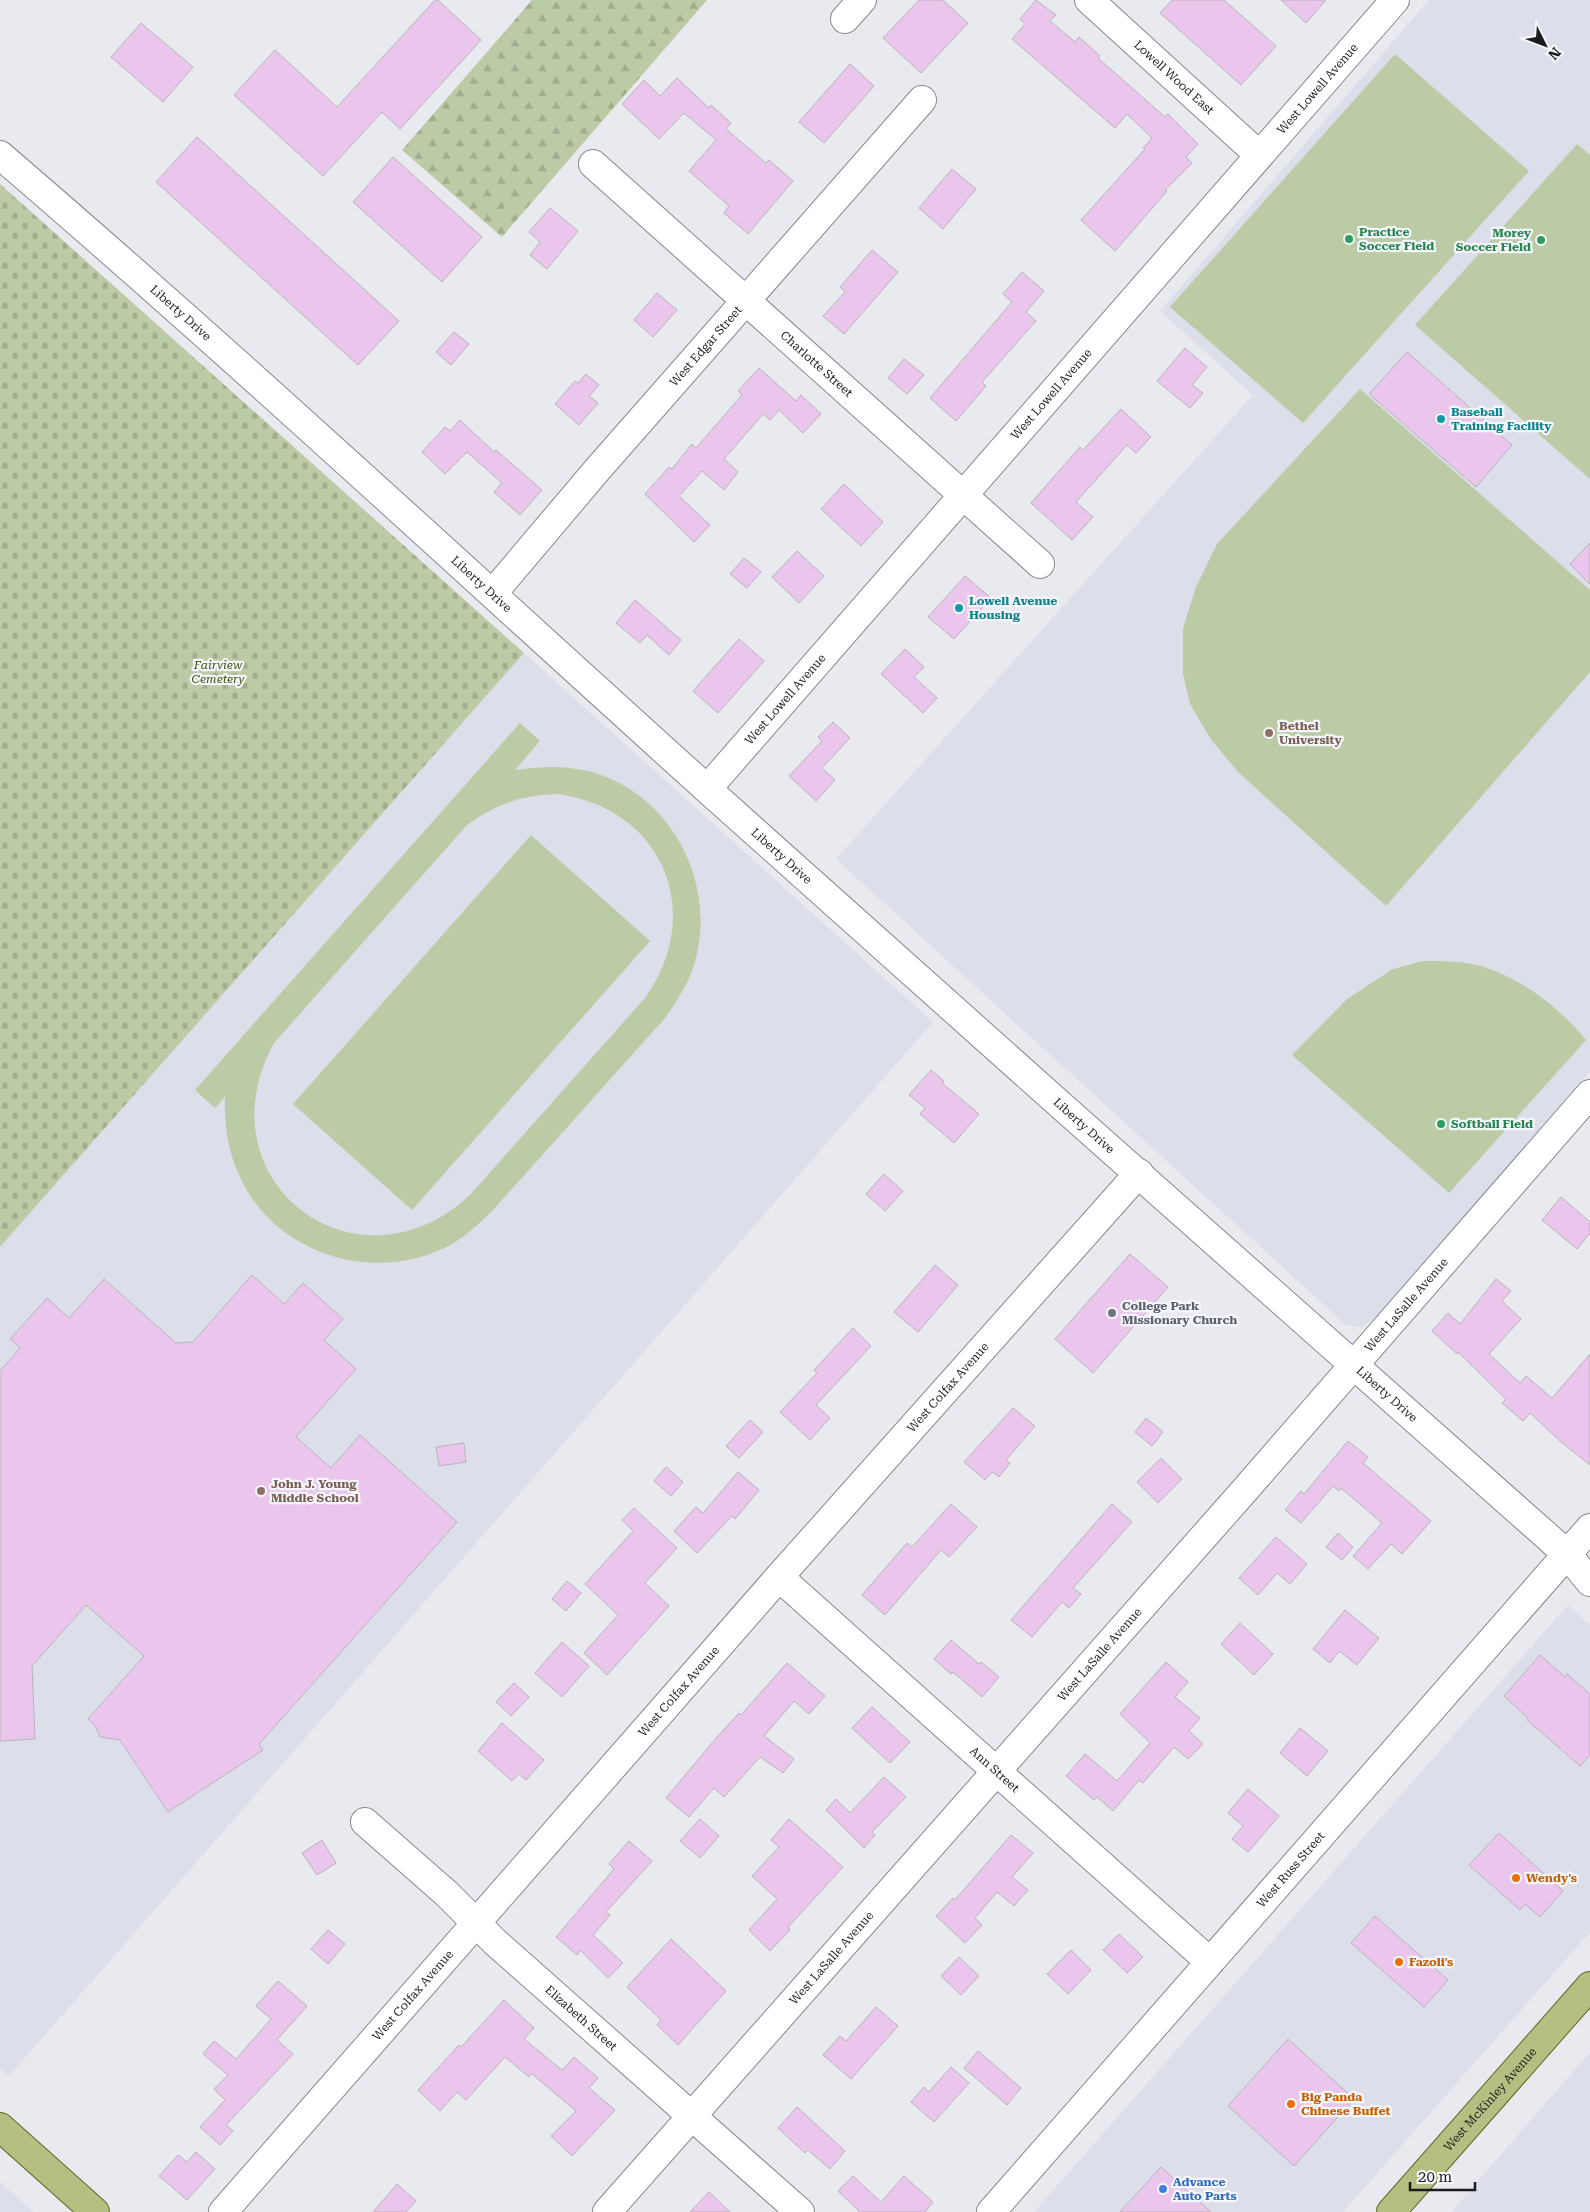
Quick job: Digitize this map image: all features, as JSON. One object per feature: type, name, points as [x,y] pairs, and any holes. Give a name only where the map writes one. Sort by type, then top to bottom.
[{"type":"main road","name":"West McKinley Avenue","points":[[1391,2212],[1590,1986]]},
{"type":"main road","points":[[0,2127],[96,2212]]},
{"type":"street","name":"Lowell Wood East","points":[[1089,0],[1259,155]]},
{"type":"street","name":"West Lowell Avenue","points":[[707,789],[1394,0]]},
{"type":"street","name":"West Edgar Street","points":[[493,593],[597,470],[922,100]]},
{"type":"street","name":"Liberty Drive","points":[[0,155],[91,233],[493,593],[707,789],[1354,1364],[1579,1560],[1590,1582]]},
{"type":"street","name":"Charlotte Street","points":[[593,164],[1040,564]]},
{"type":"street","name":"West LaSalle Avenue","points":[[607,2212],[997,1771],[1590,1094]]},
{"type":"street","name":"West Colfax Avenue","points":[[222,2212],[779,1577],[1139,1173]]},
{"type":"street","name":"West Russ Street","points":[[991,2212],[1210,1962],[1579,1560],[1590,1528]]},
{"type":"street","name":"Ann Street","points":[[779,1577],[1210,1962]]},
{"type":"street","name":"Elizabeth Street","points":[[365,1822],[476,1922],[495,1942],[800,2212]]},
{"type":"shaded area","name":"Bethel University","points":[[1429,0],[1590,0],[1590,1071],[1376,1317],[1361,1328],[1345,1324],[836,859],[1253,395],[1160,311]]},
{"type":"shaded area","name":"John J. Young Middle School","points":[[524,653],[933,1022],[9,2076],[0,2069],[0,1247]]},
{"type":"shaded area","points":[[1568,1605],[1590,1625],[1590,1932],[1343,2212],[1034,2212]]},
{"type":"shaded area","points":[[1590,2052],[1590,2212],[1451,2212]]},
{"type":"shaded area","points":[[0,2182],[34,2212],[0,2212]]},
{"type":"green space","points":[[532,0],[707,0],[502,237],[402,150]]},
{"type":"green space","name":"Practice Soccer Field","points":[[1395,54],[1529,171],[1303,423],[1170,307]]},
{"type":"green space","name":"Morey Soccer Field","points":[[1577,144],[1590,155],[1590,479],[1415,325]]},
{"type":"green space","name":"Fairview Cemetery","points":[[0,184],[524,653],[0,1247]]},
{"type":"green space","points":[[1360,389],[1590,590],[1590,672],[1386,906],[1238,772],[1210,738],[1190,704],[1183,674],[1183,628],[1196,587],[1217,544]]},
{"type":"green space","points":[[520,723],[540,741],[515,770],[566,767],[583,770],[612,780],[638,795],[660,815],[678,838],[690,865],[698,894],[701,924],[695,963],[684,987],[665,1018],[493,1210],[463,1237],[452,1244],[424,1256],[395,1262],[365,1262],[336,1257],[308,1246],[283,1231],[261,1210],[244,1185],[228,1142],[225,1120],[225,1097],[215,1108],[195,1090]],"holes":[[[558,794],[594,804],[624,820],[648,842],[664,869],[672,900],[672,932],[663,965],[645,998],[470,1195],[426,1225],[381,1235],[338,1230],[301,1210],[273,1179],[257,1139],[256,1093],[274,1043],[467,825],[499,806],[533,796]]]},
{"type":"green space","points":[[531,835],[650,941],[412,1210],[293,1104]]},
{"type":"green space","name":"Softball Field","points":[[1423,961],[1450,961],[1477,965],[1508,977],[1537,994],[1551,1005],[1586,1040],[1449,1193],[1292,1055],[1347,999],[1393,969]]},
{"type":"building","points":[[435,0],[438,0],[481,40],[400,129],[382,112],[323,176],[234,95],[275,50],[337,107]]},
{"type":"building","points":[[919,0],[943,0],[968,23],[921,73],[883,38]]},
{"type":"building","points":[[1036,0],[1056,15],[1050,21],[1075,42],[1079,37],[1100,56],[1098,58],[1165,117],[1168,114],[1198,144],[1186,157],[1192,163],[1165,190],[1167,191],[1115,251],[1081,220],[1145,149],[1143,148],[1152,138],[1127,114],[1115,128],[1012,39],[1025,24],[1020,19]]},
{"type":"building","points":[[1172,0],[1224,0],[1276,46],[1241,85],[1160,13]]},
{"type":"building","points":[[1281,0],[1326,0],[1306,23]]},
{"type":"building","points":[[141,23],[193,67],[163,102],[111,57]]},
{"type":"building","points":[[850,64],[874,86],[824,143],[799,122]]},
{"type":"building","points":[[677,78],[709,108],[711,105],[731,123],[726,129],[766,163],[769,160],[793,181],[748,234],[724,213],[729,206],[689,171],[716,140],[684,113],[659,139],[622,104],[644,80],[660,96]]},
{"type":"building","points":[[197,137],[399,321],[358,365],[156,182]]},
{"type":"building","points":[[393,157],[482,237],[442,282],[353,202]]},
{"type":"building","points":[[952,169],[976,189],[943,229],[919,208]]},
{"type":"building","points":[[550,208],[578,231],[547,269],[530,255],[540,242],[529,232]]},
{"type":"building","points":[[872,250],[898,272],[844,334],[823,316],[845,292],[840,287]]},
{"type":"building","points":[[1022,272],[1044,291],[1026,312],[1036,321],[982,382],[986,386],[956,421],[930,398],[1012,302],[1003,294]]},
{"type":"building","points":[[657,293],[677,310],[653,337],[634,320]]},
{"type":"building","points":[[454,332],[469,344],[451,365],[436,352]]},
{"type":"building","points":[[1185,348],[1207,367],[1192,385],[1203,393],[1190,408],[1157,381]]},
{"type":"building","name":"Baseball Training Facility","points":[[1407,352],[1512,445],[1476,487],[1369,394]]},
{"type":"building","points":[[904,359],[924,375],[907,394],[888,378]]},
{"type":"building","points":[[759,368],[796,401],[801,395],[821,414],[803,433],[779,410],[770,420],[763,414],[724,459],[738,472],[724,490],[702,471],[679,496],[710,525],[694,542],[645,494],[669,467],[672,469],[692,444],[696,448],[742,395],[738,391]]},
{"type":"building","points":[[586,374],[599,385],[589,396],[598,403],[579,425],[555,404],[575,381],[578,383]]},
{"type":"building","points":[[1121,409],[1151,437],[1136,453],[1127,445],[1076,502],[1093,517],[1072,540],[1031,503],[1080,447],[1083,450]]},
{"type":"building","points":[[460,420],[494,452],[496,450],[542,490],[520,515],[494,492],[502,483],[467,452],[445,474],[422,452],[445,427],[450,431]]},
{"type":"building","points":[[844,484],[883,522],[861,546],[821,509]]},
{"type":"building","points":[[1590,543],[1590,584],[1570,564]]},
{"type":"building","points":[[797,551],[824,576],[799,603],[772,577]]},
{"type":"building","points":[[744,558],[761,572],[747,588],[730,574]]},
{"type":"building","name":"Lowell Avenue Housing","points":[[965,576],[991,598],[954,639],[928,617]]},
{"type":"building","points":[[635,600],[681,640],[669,655],[647,635],[640,643],[616,623]]},
{"type":"building","points":[[739,639],[764,661],[718,713],[693,691]]},
{"type":"building","points":[[905,649],[924,667],[914,677],[937,698],[923,713],[881,674]]},
{"type":"building","points":[[833,722],[850,738],[822,768],[835,780],[816,801],[789,776],[822,741],[818,737]]},
{"type":"building","points":[[931,1070],[944,1081],[942,1083],[979,1114],[954,1143],[920,1114],[925,1108],[909,1095]]},
{"type":"building","points":[[884,1174],[903,1191],[885,1211],[866,1194]]},
{"type":"building","points":[[1561,1197],[1590,1222],[1590,1233],[1577,1249],[1542,1220]]},
{"type":"building","name":"College Park Missionary Church","points":[[1130,1254],[1168,1287],[1093,1373],[1055,1339]]},
{"type":"building","points":[[935,1265],[958,1285],[918,1332],[894,1312]]},
{"type":"building","points":[[252,1275],[284,1304],[303,1283],[343,1319],[324,1340],[356,1369],[296,1437],[331,1468],[360,1435],[457,1522],[259,1744],[263,1750],[168,1812],[120,1740],[100,1737],[96,1727],[88,1719],[144,1656],[86,1605],[32,1666],[35,1739],[0,1741],[0,1371],[20,1348],[10,1339],[47,1298],[69,1318],[104,1279],[176,1343],[193,1342]]},
{"type":"building","points":[[1496,1279],[1511,1291],[1502,1301],[1521,1319],[1489,1354],[1520,1383],[1526,1376],[1552,1398],[1590,1354],[1590,1465],[1561,1442],[1530,1413],[1523,1421],[1502,1403],[1506,1399],[1458,1352],[1457,1354],[1432,1331],[1448,1313],[1460,1324]]},
{"type":"building","points":[[853,1328],[871,1346],[816,1405],[830,1418],[810,1440],[780,1412],[817,1373],[814,1370]]},
{"type":"building","points":[[1013,1408],[1035,1426],[1006,1460],[1010,1463],[999,1477],[992,1472],[985,1480],[964,1462]]},
{"type":"building","points":[[1146,1418],[1163,1432],[1152,1446],[1135,1432]]},
{"type":"building","points":[[750,1420],[763,1432],[739,1458],[726,1446]]},
{"type":"building","points":[[1348,1441],[1368,1457],[1363,1463],[1431,1521],[1402,1554],[1391,1544],[1368,1569],[1353,1556],[1382,1523],[1341,1488],[1339,1491],[1333,1486],[1301,1523],[1285,1510],[1301,1491],[1304,1494]]},
{"type":"building","points":[[464,1443],[466,1462],[439,1466],[436,1447]]},
{"type":"building","points":[[1161,1458],[1182,1479],[1158,1503],[1137,1482]]},
{"type":"building","points":[[666,1467],[683,1482],[671,1496],[654,1481]]},
{"type":"building","points":[[738,1472],[759,1490],[735,1519],[732,1516],[697,1553],[674,1531],[696,1507],[703,1513]]},
{"type":"building","points":[[951,1504],[977,1527],[949,1557],[941,1550],[885,1615],[862,1595],[907,1543],[912,1547]]},
{"type":"building","points":[[1112,1504],[1132,1522],[1073,1588],[1081,1594],[1069,1608],[1062,1602],[1032,1637],[1011,1620]]},
{"type":"building","points":[[634,1508],[677,1548],[645,1583],[669,1606],[607,1675],[584,1653],[618,1615],[585,1584],[633,1531],[622,1520]]},
{"type":"building","points":[[1338,1533],[1353,1547],[1342,1560],[1326,1547]]},
{"type":"building","points":[[1276,1537],[1307,1564],[1290,1584],[1277,1573],[1258,1595],[1239,1578]]},
{"type":"building","points":[[567,1581],[581,1593],[566,1611],[552,1599]]},
{"type":"building","points":[[1345,1610],[1379,1638],[1357,1665],[1339,1651],[1330,1663],[1313,1649]]},
{"type":"building","points":[[1240,1623],[1273,1654],[1254,1675],[1221,1644]]},
{"type":"building","points":[[951,1640],[979,1664],[981,1662],[999,1677],[982,1697],[953,1672],[951,1674],[934,1659]]},
{"type":"building","points":[[562,1642],[589,1666],[562,1697],[535,1673]]},
{"type":"building","points":[[1540,1655],[1565,1677],[1567,1674],[1590,1694],[1590,1755],[1580,1766],[1527,1720],[1528,1718],[1504,1696]]},
{"type":"building","points":[[1166,1662],[1188,1682],[1175,1697],[1200,1718],[1189,1731],[1203,1744],[1188,1759],[1174,1747],[1143,1783],[1139,1780],[1113,1811],[1097,1797],[1094,1800],[1066,1776],[1085,1754],[1117,1781],[1150,1743],[1120,1714]]},
{"type":"building","points":[[787,1663],[825,1696],[809,1714],[794,1701],[764,1736],[794,1759],[783,1773],[760,1757],[724,1797],[714,1788],[689,1817],[666,1798],[717,1737],[739,1713],[741,1715]]},
{"type":"building","points":[[514,1683],[529,1697],[511,1716],[496,1702]]},
{"type":"building","points":[[872,1707],[910,1742],[890,1763],[852,1728]]},
{"type":"building","points":[[502,1723],[544,1760],[526,1780],[519,1774],[512,1781],[478,1751]]},
{"type":"building","points":[[1300,1728],[1328,1751],[1307,1776],[1280,1753]]},
{"type":"building","points":[[884,1777],[906,1797],[872,1832],[875,1835],[864,1848],[826,1810],[836,1799],[850,1813]]},
{"type":"building","points":[[1248,1789],[1279,1816],[1248,1852],[1232,1839],[1243,1826],[1228,1813]]},
{"type":"building","points":[[700,1819],[719,1836],[700,1858],[680,1841]]},
{"type":"building","points":[[789,1819],[843,1867],[788,1927],[790,1930],[770,1951],[749,1930],[777,1899],[752,1876],[779,1847],[771,1840]]},
{"type":"building","name":"Wendy's","points":[[1499,1833],[1563,1891],[1540,1917],[1525,1904],[1520,1910],[1469,1865]]},
{"type":"building","points":[[1011,1835],[1033,1853],[1012,1877],[1028,1890],[1014,1906],[997,1892],[975,1918],[982,1925],[965,1943],[936,1916],[953,1898],[955,1900]]},
{"type":"building","points":[[322,1840],[336,1863],[317,1875],[302,1853]]},
{"type":"building","points":[[629,1841],[652,1861],[606,1912],[610,1915],[593,1935],[623,1963],[608,1978],[580,1950],[577,1955],[556,1937],[614,1869],[609,1864]]},
{"type":"building","name":"Fazoli's","points":[[1375,1916],[1448,1980],[1424,2007],[1351,1943]]},
{"type":"building","points":[[328,1930],[345,1944],[328,1964],[311,1949]]},
{"type":"building","points":[[1119,1934],[1143,1957],[1127,1973],[1103,1950]]},
{"type":"building","points":[[671,1939],[726,1991],[678,2045],[657,2025],[661,2020],[627,1987]]},
{"type":"building","points":[[1071,1950],[1091,1970],[1068,1994],[1047,1974]]},
{"type":"building","points":[[959,1957],[979,1976],[961,1995],[941,1976]]},
{"type":"building","points":[[278,1981],[307,2006],[277,2040],[293,2054],[226,2125],[233,2131],[220,2145],[200,2127],[225,2100],[214,2089],[228,2075],[203,2054],[214,2041],[236,2059],[271,2019],[256,2006]]},
{"type":"building","points":[[504,2000],[534,2028],[524,2039],[562,2070],[574,2057],[598,2078],[589,2088],[615,2110],[572,2156],[551,2136],[576,2111],[532,2074],[529,2077],[505,2057],[466,2100],[457,2092],[440,2111],[418,2090]]},
{"type":"building","points":[[876,2007],[898,2026],[851,2079],[823,2055],[840,2036],[846,2041]]},
{"type":"building","points":[[1288,2039],[1354,2099],[1294,2166],[1228,2106]]},
{"type":"building","points":[[978,2051],[1021,2088],[1007,2105],[964,2068]]},
{"type":"building","points":[[951,2067],[969,2083],[934,2122],[911,2102],[924,2087],[929,2092]]},
{"type":"building","points":[[797,2107],[845,2151],[830,2169],[808,2150],[805,2153],[778,2128]]},
{"type":"building","points":[[196,2152],[215,2169],[187,2200],[159,2176],[178,2155],[187,2162]]},
{"type":"building","name":"Advance Auto Parts","points":[[1161,2167],[1211,2212],[1120,2212]]},
{"type":"building","points":[[853,2176],[881,2202],[904,2176],[933,2202],[925,2212],[860,2212],[838,2191]]},
{"type":"building","points":[[397,2184],[416,2201],[406,2212],[373,2212]]},
{"type":"building","points":[[709,2192],[730,2212],[690,2212]]},
{"type":"place","name":"Practice Soccer Field","points":[[1349,239]]},
{"type":"place","name":"Morey Soccer Field","points":[[1541,240]]},
{"type":"place","name":"Baseball Training Facility","points":[[1441,419]]},
{"type":"place","name":"Lowell Avenue Housing","points":[[959,608]]},
{"type":"place","name":"Bethel University","points":[[1269,733]]},
{"type":"place","name":"Softball Field","points":[[1441,1124]]},
{"type":"place","name":"College Park Missionary Church","points":[[1112,1313]]},
{"type":"place","name":"John J. Young Middle School","points":[[261,1491]]},
{"type":"place","name":"Wendy's","points":[[1516,1878]]},
{"type":"place","name":"Fazoli's","points":[[1399,1962]]},
{"type":"place","name":"Big Panda Chinese Buffet","points":[[1291,2104]]},
{"type":"place","name":"Advance Auto Parts","points":[[1163,2189]]}]
